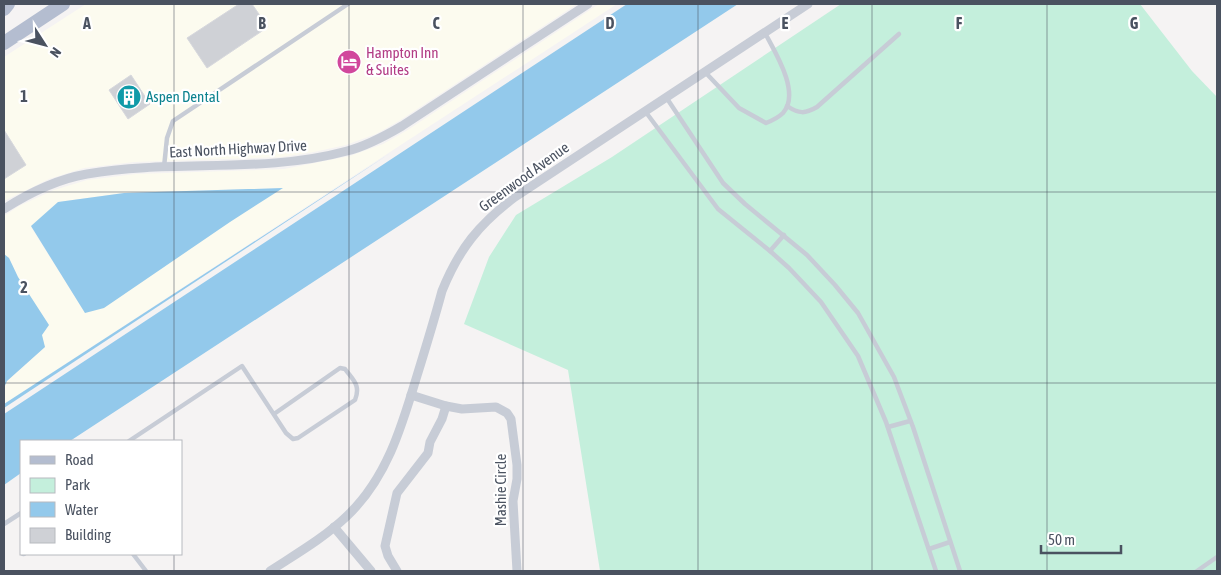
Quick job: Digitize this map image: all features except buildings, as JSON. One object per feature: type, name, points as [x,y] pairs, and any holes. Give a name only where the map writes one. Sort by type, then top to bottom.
[{"type":"main road","points":[[4,8],[6,4]]},
{"type":"main road","points":[[4,42],[63,4]]},
{"type":"street","name":"East North Highway Drive","points":[[4,209],[52,184],[86,174],[134,168],[283,163],[349,151],[379,139],[402,126],[588,4]]},
{"type":"street","name":"Greenwood Avenue","points":[[270,571],[334,527],[359,503],[382,471],[397,440],[442,292],[451,270],[470,239],[496,211],[808,4]]},
{"type":"street","name":"Mashie Circle","points":[[411,394],[446,406],[462,409],[496,407],[508,413],[511,419],[517,466],[513,501],[517,571]]},
{"type":"street","points":[[397,571],[388,556],[385,546],[397,493],[428,453],[430,442],[446,406]]},
{"type":"street","points":[[334,527],[371,571]]},
{"type":"lane","points":[[164,167],[167,138],[173,121],[348,4]]},
{"type":"lane","points":[[705,72],[739,108],[766,124],[782,114],[787,106],[789,89],[784,69],[765,32]]},
{"type":"lane","points":[[787,106],[796,112],[806,114],[818,107],[899,34]]},
{"type":"lane","points":[[666,97],[723,183],[807,256],[835,285],[858,313],[894,377],[960,571]]},
{"type":"lane","points":[[645,111],[718,209],[789,268],[821,302],[858,356],[888,427],[936,571]]},
{"type":"lane","points":[[770,251],[784,235]]},
{"type":"lane","points":[[131,440],[242,366],[288,437],[293,439],[298,438],[355,400],[358,391],[356,384],[345,368],[340,368],[274,414]]},
{"type":"lane","points":[[888,427],[910,420]]},
{"type":"lane","points":[[4,524],[20,514]]},
{"type":"lane","points":[[928,549],[950,542]]},
{"type":"lane","points":[[134,555],[146,571]]},
{"type":"lane","points":[[1197,571],[1217,557]]},
{"type":"shaded area","points":[[86,4],[577,4],[399,121],[376,134],[346,145],[282,157],[134,162],[84,168],[49,179],[4,201],[4,57]]},
{"type":"shaded area","points":[[599,4],[617,4],[4,404],[4,388],[7,381],[45,347],[18,277],[9,258],[4,254],[4,216],[19,206],[54,190],[87,180],[136,174],[284,169],[350,156],[383,144],[406,131]],"holes":[[[282,188],[85,313],[31,227],[58,202],[124,193]]]},
{"type":"green space","points":[[841,4],[1140,4],[1192,71],[1217,97],[1217,571],[600,571],[568,370],[464,324],[489,257],[516,215],[612,157]]},
{"type":"water","points":[[627,4],[738,4],[72,440],[20,440],[20,474],[4,485],[4,414]]},
{"type":"water","points":[[389,154],[4,408],[4,404]]},
{"type":"water","points":[[283,188],[104,308],[85,313],[31,226],[58,202],[124,193]]},
{"type":"water","points":[[4,254],[9,258],[18,277],[49,325],[42,335],[45,347],[7,381],[4,388]]},
{"type":"place","name":"Hampton Inn & Suites","points":[[349,62]]},
{"type":"place","name":"Aspen Dental","points":[[129,97]]}]
